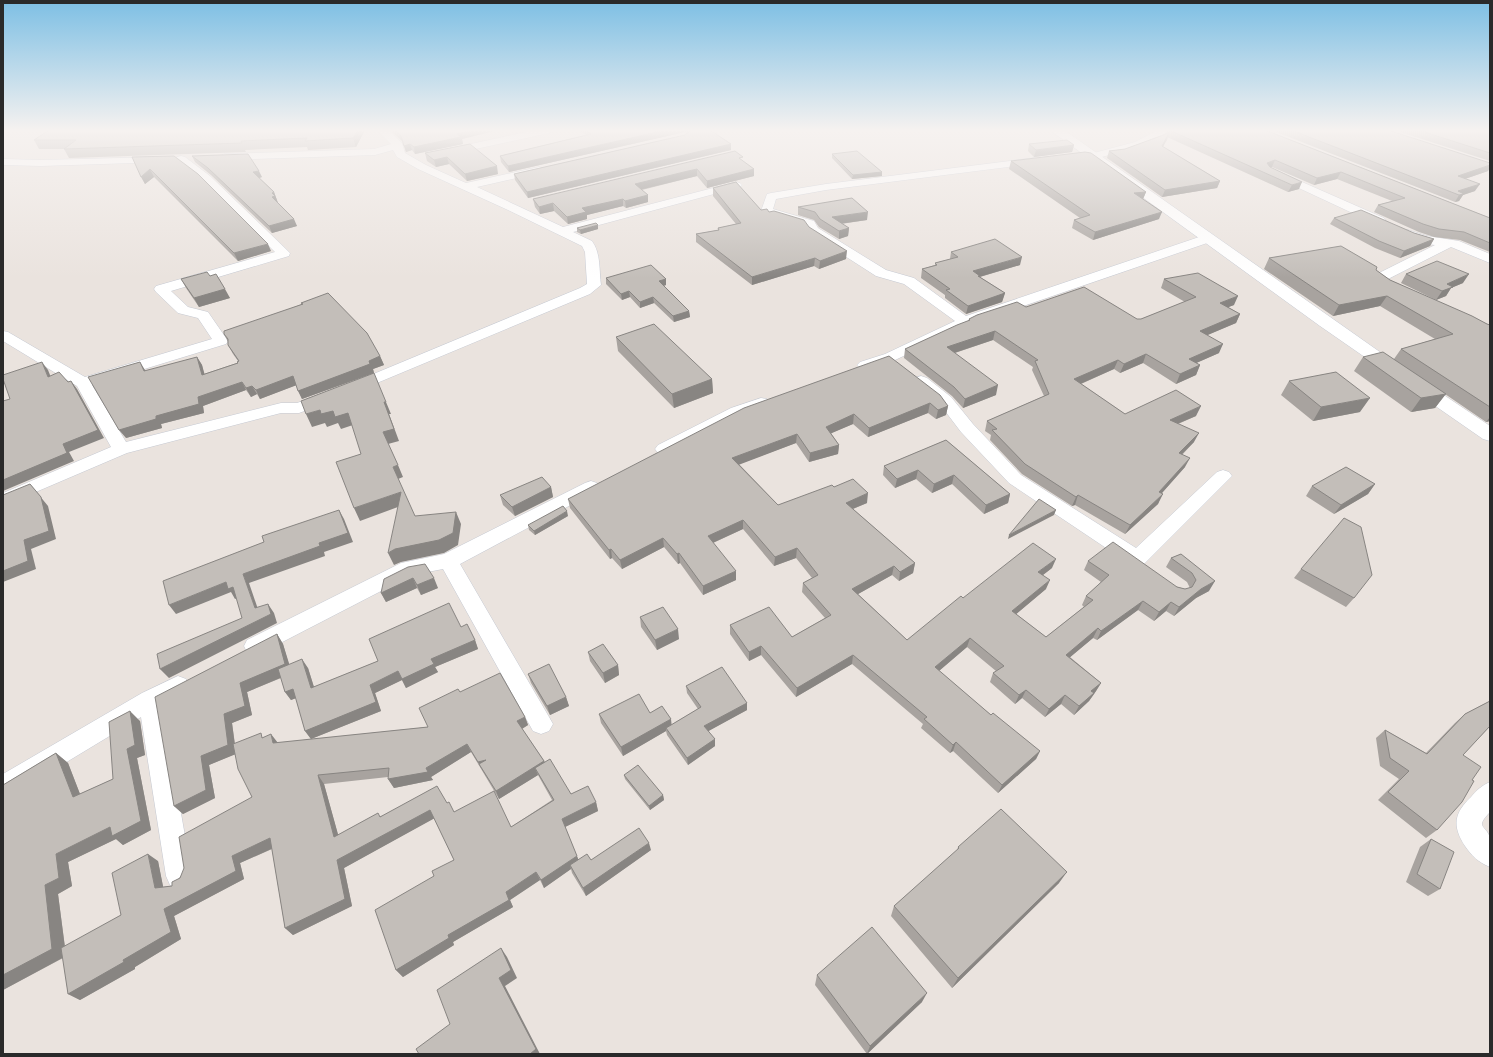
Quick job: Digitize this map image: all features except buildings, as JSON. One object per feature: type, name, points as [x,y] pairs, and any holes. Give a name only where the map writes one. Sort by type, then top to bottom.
[{"type":"street","points":[[84,383],[221,341],[203,315],[183,310],[161,289],[284,253],[207,179]]},
{"type":"street","points":[[3,500],[120,449],[281,408],[299,408],[371,381],[585,291],[594,285],[591,252],[588,244],[452,179]]},
{"type":"street","points":[[466,186],[495,179]]},
{"type":"street","points":[[888,179],[771,196],[767,211],[810,224],[813,230],[881,273],[909,281],[965,322]]},
{"type":"street","points":[[1122,179],[1208,238],[1301,305],[1489,434]]},
{"type":"street","points":[[1289,179],[1425,240],[1450,243],[1490,259]]},
{"type":"street","points":[[562,231],[736,185]]},
{"type":"street","points":[[512,207],[526,203]]},
{"type":"street","points":[[846,372],[900,365],[965,322],[1208,238]]},
{"type":"street","points":[[1404,293],[1378,279],[1450,243]]},
{"type":"street","points":[[3,335],[84,383],[120,449]]},
{"type":"street","points":[[900,365],[945,400],[967,428],[1015,479],[1143,564],[1223,476]]},
{"type":"street","points":[[652,455],[737,412],[773,398]]},
{"type":"street","points":[[241,654],[408,568],[448,561],[603,481]]},
{"type":"street","points":[[448,561],[541,724]]},
{"type":"street","points":[[3,787],[150,700],[192,679]]},
{"type":"street","points":[[150,700],[179,876]]},
{"type":"street","points":[[1490,794],[1470,815],[1469,829],[1481,847],[1490,854]]}]
